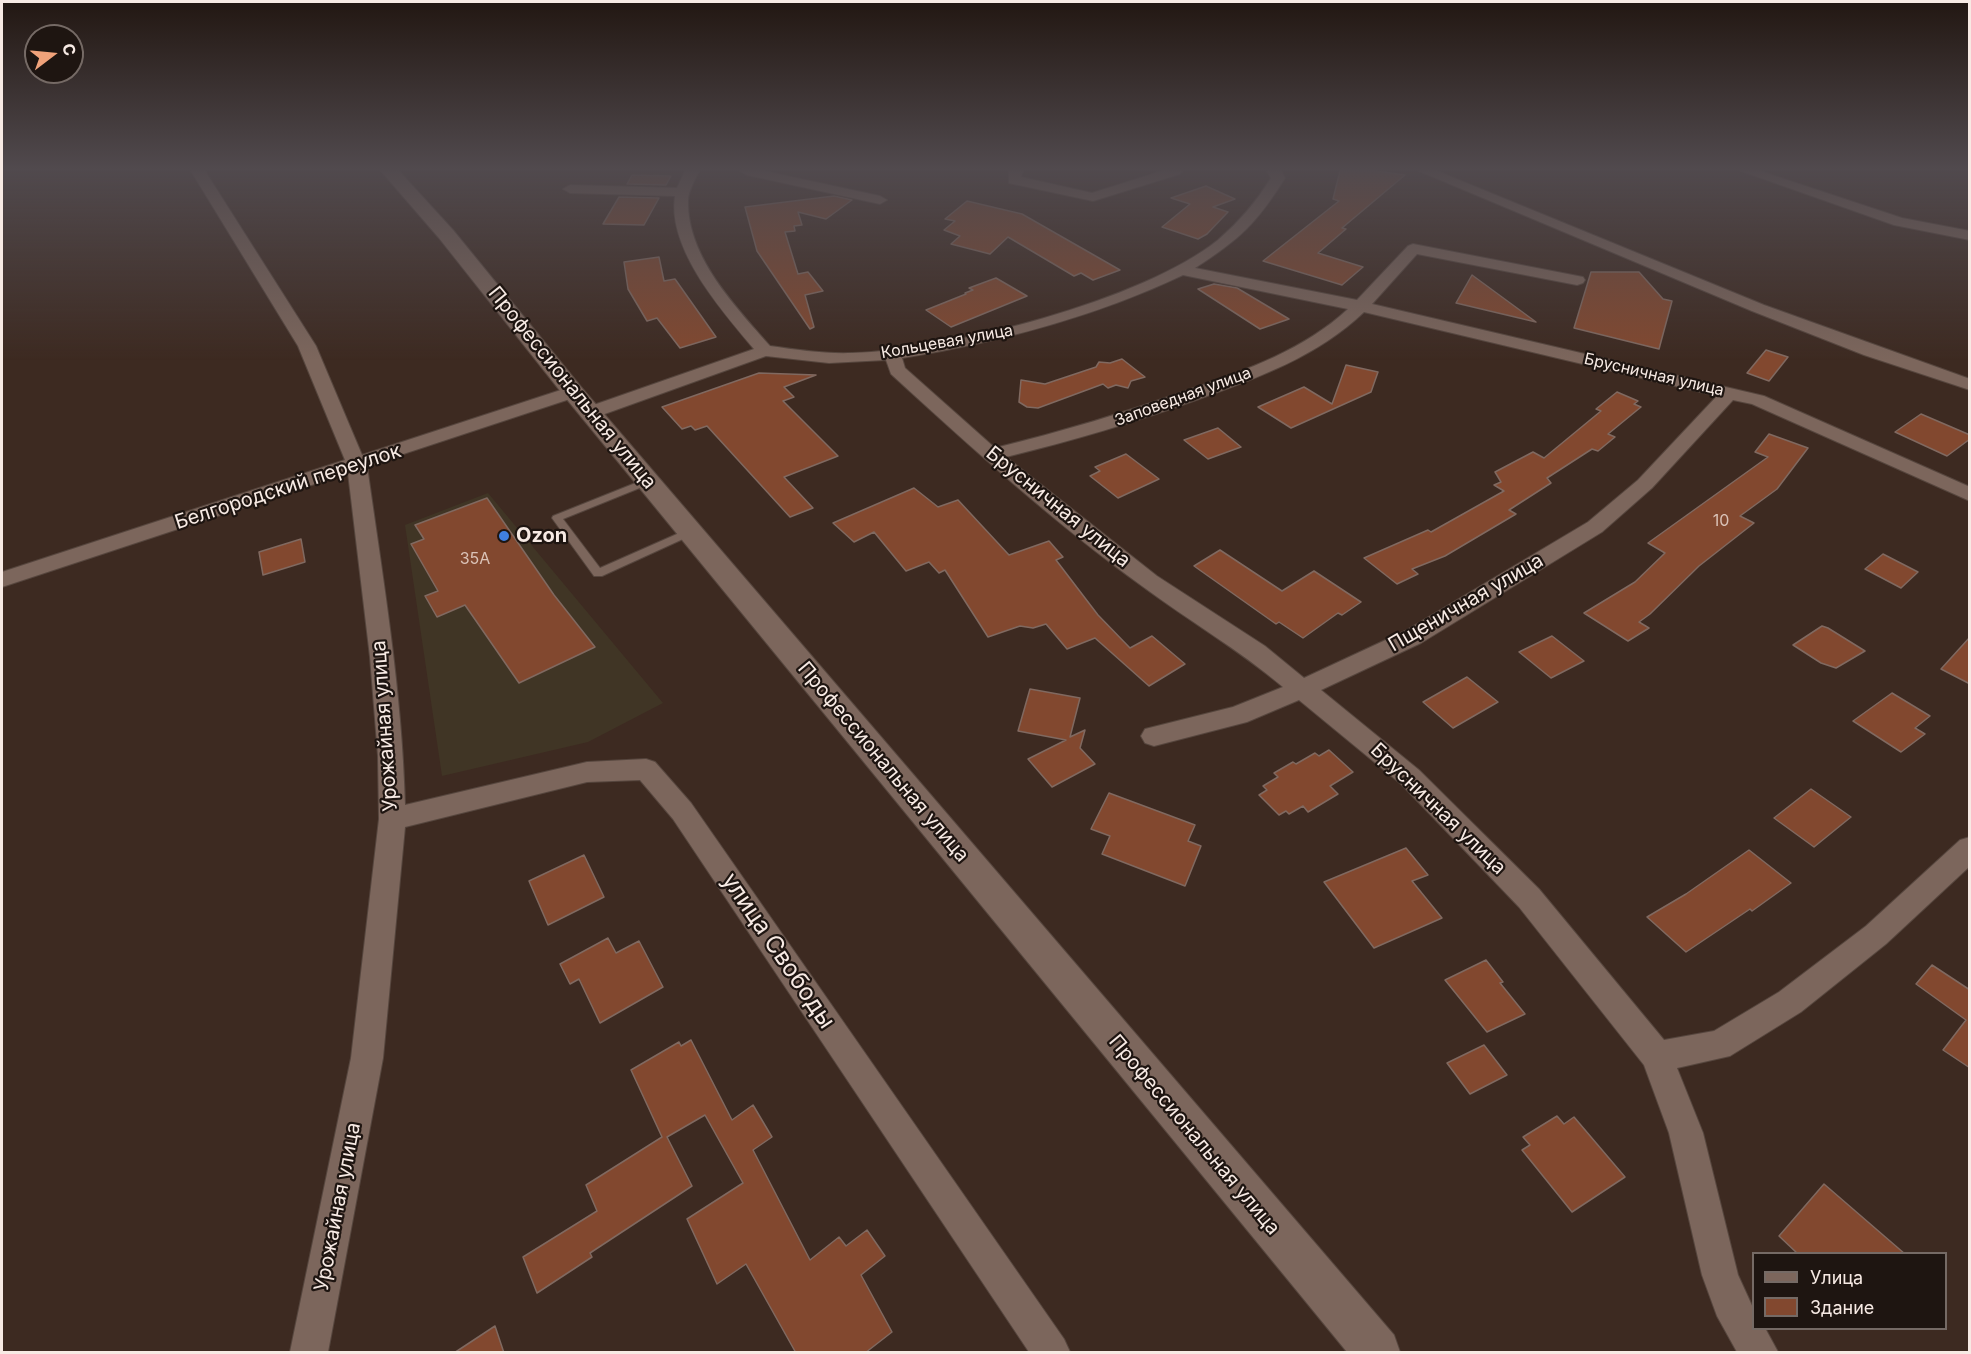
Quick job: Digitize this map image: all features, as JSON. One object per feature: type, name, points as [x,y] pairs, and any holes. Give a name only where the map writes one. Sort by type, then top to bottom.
[{"type":"street","name":"Урожайная улица","points":[[238,234],[307,345],[357,465],[382,657],[391,756],[392,819],[367,1058],[309,1353]]},
{"type":"street","name":"Профессиональная улица","points":[[446,234],[690,532],[1377,1353]]},
{"type":"street","points":[[688,234],[699,264],[736,318],[765,351]]},
{"type":"street","name":"Кольцевая улица","points":[[765,351],[838,358],[892,355],[990,336],[1055,320],[1127,295],[1182,270],[1231,234]]},
{"type":"street","points":[[1579,234],[1758,308],[1870,351],[1970,385]]},
{"type":"street","name":"Заповедная улица","points":[[991,454],[1072,435],[1151,410],[1266,368],[1329,333],[1360,306],[1413,249],[1577,280]]},
{"type":"street","name":"Брусничная улица","points":[[1182,270],[1360,306],[1730,392],[1794,414],[1970,495]]},
{"type":"street","name":"Белгородский переулок","points":[[2,580],[357,465],[765,351]]},
{"type":"street","name":"Брусничная улица","points":[[892,355],[897,370],[991,454],[1149,581],[1257,652],[1304,688],[1410,777],[1529,897],[1657,1056],[1686,1134],[1730,1303],[1748,1338],[1759,1353]]},
{"type":"street","name":"Пщеничная улица","points":[[1154,736],[1238,715],[1304,688],[1413,637],[1595,527],[1645,484],[1730,392]]},
{"type":"street","name":"улица Свободы","points":[[392,819],[586,772],[646,769],[682,811],[1051,1353]]},
{"type":"street","points":[[1657,1056],[1719,1045],[1790,1002],[1876,935],[1970,848]]},
{"type":"lane","points":[[648,481],[557,518],[598,573],[690,532]]},
{"type":"shaded area","points":[[488,493],[663,703],[588,742],[442,776],[405,525]]},
{"type":"building","points":[[752,234],[786,234],[798,274],[808,272],[823,291],[805,295],[814,327],[810,329],[757,251]]},
{"type":"building","points":[[955,234],[1057,234],[1120,270],[1093,280],[1081,273],[1074,276],[1008,237],[990,254],[951,244],[960,236]]},
{"type":"building","points":[[1184,234],[1207,234],[1198,239]]},
{"type":"building","points":[[1297,234],[1340,234],[1318,253],[1363,267],[1342,285],[1263,261]]},
{"type":"building","points":[[659,257],[664,281],[675,279],[716,337],[680,348],[657,318],[647,321],[628,289],[624,262]]},
{"type":"building","points":[[1591,272],[1639,272],[1663,299],[1672,301],[1659,349],[1574,328]]},
{"type":"building","points":[[1472,275],[1536,322],[1456,303]]},
{"type":"building","points":[[996,278],[1027,296],[951,327],[926,310],[973,290],[969,288]]},
{"type":"building","points":[[1214,284],[1237,288],[1289,319],[1260,329],[1198,289]]},
{"type":"building","points":[[1766,350],[1788,357],[1769,381],[1747,373]]},
{"type":"building","points":[[1122,359],[1145,377],[1131,381],[1128,388],[1116,385],[1108,388],[1103,384],[1038,408],[1027,407],[1019,402],[1021,380],[1045,384],[1096,367],[1099,362],[1110,363]]},
{"type":"building","points":[[1346,365],[1378,372],[1371,392],[1291,428],[1258,407],[1304,387],[1332,404]]},
{"type":"building","points":[[759,373],[816,375],[784,387],[794,397],[783,401],[838,456],[784,477],[813,508],[790,517],[707,426],[695,430],[691,426],[682,429],[662,407]]},
{"type":"building","points":[[1617,392],[1638,401],[1634,404],[1641,407],[1608,434],[1615,437],[1598,451],[1592,449],[1547,478],[1551,483],[1509,510],[1516,514],[1445,556],[1412,569],[1418,574],[1397,584],[1364,558],[1428,530],[1431,532],[1504,491],[1494,485],[1501,482],[1495,472],[1533,452],[1544,458],[1601,411],[1596,409]]},
{"type":"building","points":[[1921,414],[1970,435],[1970,439],[1947,456],[1895,432]]},
{"type":"building","points":[[1218,428],[1241,447],[1208,459],[1184,440]]},
{"type":"building","points":[[1769,434],[1808,448],[1777,489],[1740,516],[1754,523],[1699,566],[1639,622],[1649,628],[1628,641],[1584,613],[1635,582],[1665,553],[1648,543],[1768,457],[1755,452]]},
{"type":"building","points":[[1126,454],[1159,479],[1118,498],[1090,476],[1100,471],[1095,467]]},
{"type":"building","points":[[914,488],[938,507],[958,500],[1009,555],[1049,541],[1063,557],[1056,560],[1098,615],[1130,648],[1152,636],[1185,664],[1149,686],[1095,638],[1067,649],[1046,624],[1033,628],[1020,626],[988,637],[945,570],[939,573],[929,562],[906,571],[874,532],[854,542],[833,523]]},
{"type":"building","points":[[487,498],[554,595],[595,647],[519,683],[465,605],[437,617],[425,596],[438,591],[411,544],[424,539],[415,525]]},
{"type":"building","points":[[301,539],[305,562],[263,575],[259,552]]},
{"type":"building","points":[[1220,550],[1282,591],[1314,571],[1361,602],[1342,615],[1338,613],[1303,638],[1279,622],[1276,624],[1194,566]]},
{"type":"building","points":[[1883,554],[1918,572],[1901,588],[1865,569]]},
{"type":"building","points":[[1822,626],[1865,651],[1836,668],[1821,663],[1793,645]]},
{"type":"building","points":[[1552,636],[1584,661],[1551,678],[1519,652]]},
{"type":"building","points":[[1970,637],[1970,684],[1941,669]]},
{"type":"building","points":[[1467,677],[1498,702],[1453,728],[1423,702]]},
{"type":"building","points":[[1030,689],[1080,698],[1070,737],[1085,730],[1080,748],[1095,764],[1052,787],[1028,759],[1066,740],[1018,731]]},
{"type":"building","points":[[1892,693],[1930,716],[1915,728],[1925,734],[1901,752],[1853,721]]},
{"type":"building","points":[[1329,750],[1353,772],[1330,786],[1338,794],[1308,812],[1303,806],[1289,814],[1286,811],[1279,815],[1259,795],[1267,790],[1263,786],[1278,777],[1274,773],[1293,762],[1296,764],[1315,753],[1319,756]]},
{"type":"building","points":[[1811,789],[1851,817],[1814,847],[1774,818]]},
{"type":"building","points":[[1109,793],[1195,825],[1188,841],[1201,846],[1185,886],[1102,854],[1110,836],[1091,829]]},
{"type":"building","points":[[1406,848],[1428,875],[1412,881],[1442,918],[1374,948],[1324,882]]},
{"type":"building","points":[[1749,850],[1791,883],[1752,911],[1750,909],[1686,952],[1647,917],[1686,894]]},
{"type":"building","points":[[584,855],[604,897],[548,925],[529,881]]},
{"type":"building","points":[[608,938],[616,953],[639,941],[663,987],[600,1023],[579,979],[570,984],[560,964]]},
{"type":"building","points":[[1486,960],[1503,982],[1500,983],[1525,1014],[1487,1032],[1445,980]]},
{"type":"building","points":[[1932,965],[1970,990],[1970,1068],[1943,1050],[1966,1020],[1916,984]]},
{"type":"building","points":[[691,1040],[732,1120],[753,1105],[772,1137],[753,1150],[810,1260],[839,1237],[846,1246],[867,1230],[885,1256],[861,1275],[892,1332],[865,1353],[796,1353],[746,1264],[717,1284],[687,1219],[743,1183],[705,1115],[667,1137],[692,1186],[590,1253],[592,1257],[537,1293],[523,1257],[597,1211],[586,1185],[662,1137],[631,1070],[679,1042],[681,1046]]},
{"type":"building","points":[[1484,1045],[1507,1075],[1470,1094],[1447,1063]]},
{"type":"building","points":[[1557,1116],[1564,1124],[1574,1117],[1625,1177],[1572,1212],[1522,1150],[1530,1145],[1523,1137]]},
{"type":"building","points":[[1824,1184],[1903,1252],[1796,1252],[1779,1236]]},
{"type":"building","points":[[495,1326],[504,1353],[454,1353]]},
{"type":"place","name":"Ozon","points":[[504,536]]}]
